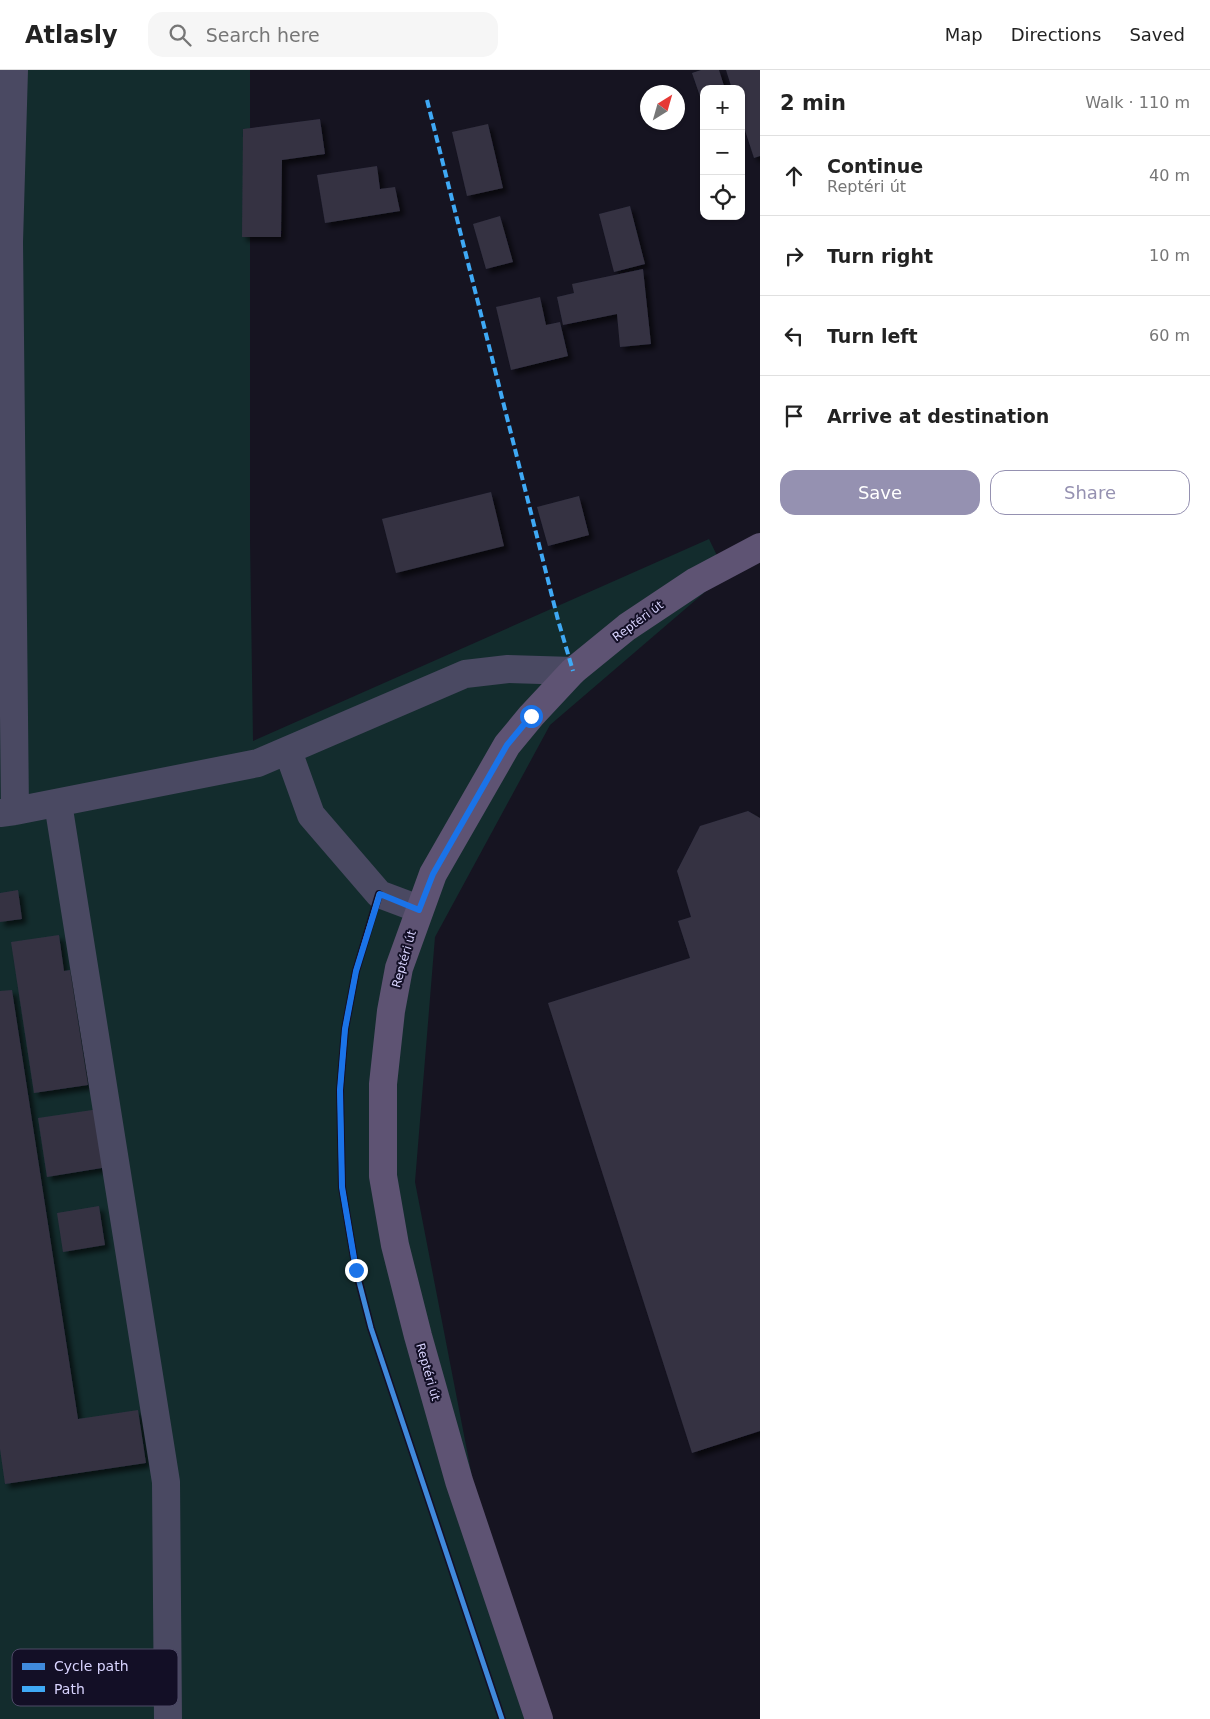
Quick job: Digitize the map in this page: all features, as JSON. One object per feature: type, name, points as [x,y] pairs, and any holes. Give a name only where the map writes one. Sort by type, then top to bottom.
[{"type":"main road","name":"Reptéri út","points":[[538,1719],[459,1481],[395,1246],[383,1176],[383,1084],[391,1011],[399,968],[433,874],[507,745],[531,716],[573,672],[628,627],[696,581],[760,547]]},
{"type":"lane","points":[[14,70],[9,242],[7,812],[258,763],[288,752],[465,674],[508,669],[573,672]]},
{"type":"lane","points":[[288,752],[311,815],[380,894],[419,910]]},
{"type":"lane","points":[[58,803],[166,1482],[167,1649]]},
{"type":"lane","points":[[168,1706],[168,1719]]},
{"type":"green space","points":[[0,70],[250,70],[250,540],[253,741],[709,539],[726,574],[550,725],[435,937],[415,1182],[476,1497],[552,1719],[0,1719]]},
{"type":"building","points":[[701,70],[719,70],[724,85],[700,85],[700,96],[692,73]]},
{"type":"building","points":[[726,70],[760,70],[760,156],[754,158],[745,130],[745,85],[731,85]]},
{"type":"building","points":[[320,119],[325,154],[282,160],[281,237],[242,237],[243,129]]},
{"type":"building","points":[[488,124],[503,188],[467,196],[452,132]]},
{"type":"building","points":[[377,166],[380,189],[395,187],[400,211],[325,223],[317,175]]},
{"type":"building","points":[[630,206],[645,264],[614,272],[599,214]]},
{"type":"building","points":[[500,216],[513,262],[486,269],[473,224]]},
{"type":"building","points":[[643,269],[651,344],[620,347],[617,314],[563,325],[557,297],[574,293],[572,284]]},
{"type":"building","points":[[540,297],[546,325],[560,322],[568,356],[511,370],[496,307]]},
{"type":"building","points":[[491,492],[504,546],[396,573],[382,519]]},
{"type":"building","points":[[579,496],[589,535],[548,546],[537,507]]},
{"type":"building","points":[[748,811],[760,818],[760,1431],[692,1453],[548,1003],[690,958],[678,921],[691,917],[677,871],[700,826]]},
{"type":"building","points":[[18,890],[22,919],[0,922],[0,893]]},
{"type":"building","points":[[59,935],[64,971],[70,970],[88,1085],[34,1093],[11,942]]},
{"type":"building","points":[[12,990],[78,1419],[138,1410],[146,1463],[5,1484],[0,1449],[0,991]]},
{"type":"building","points":[[99,1109],[108,1167],[47,1177],[38,1118]]},
{"type":"building","points":[[99,1206],[105,1245],[63,1252],[57,1213]]},
{"type":"marked path","points":[[427,100],[558,620],[573,671]]},
{"type":"cycle path","points":[[379,894],[356,971],[345,1029],[340,1090],[342,1187],[356,1270],[371,1328],[502,1719]]},
{"type":"route","points":[[356,1270],[342,1187],[340,1090],[345,1029],[356,971],[380,894],[419,910],[433,874],[507,745],[531,716]]}]
